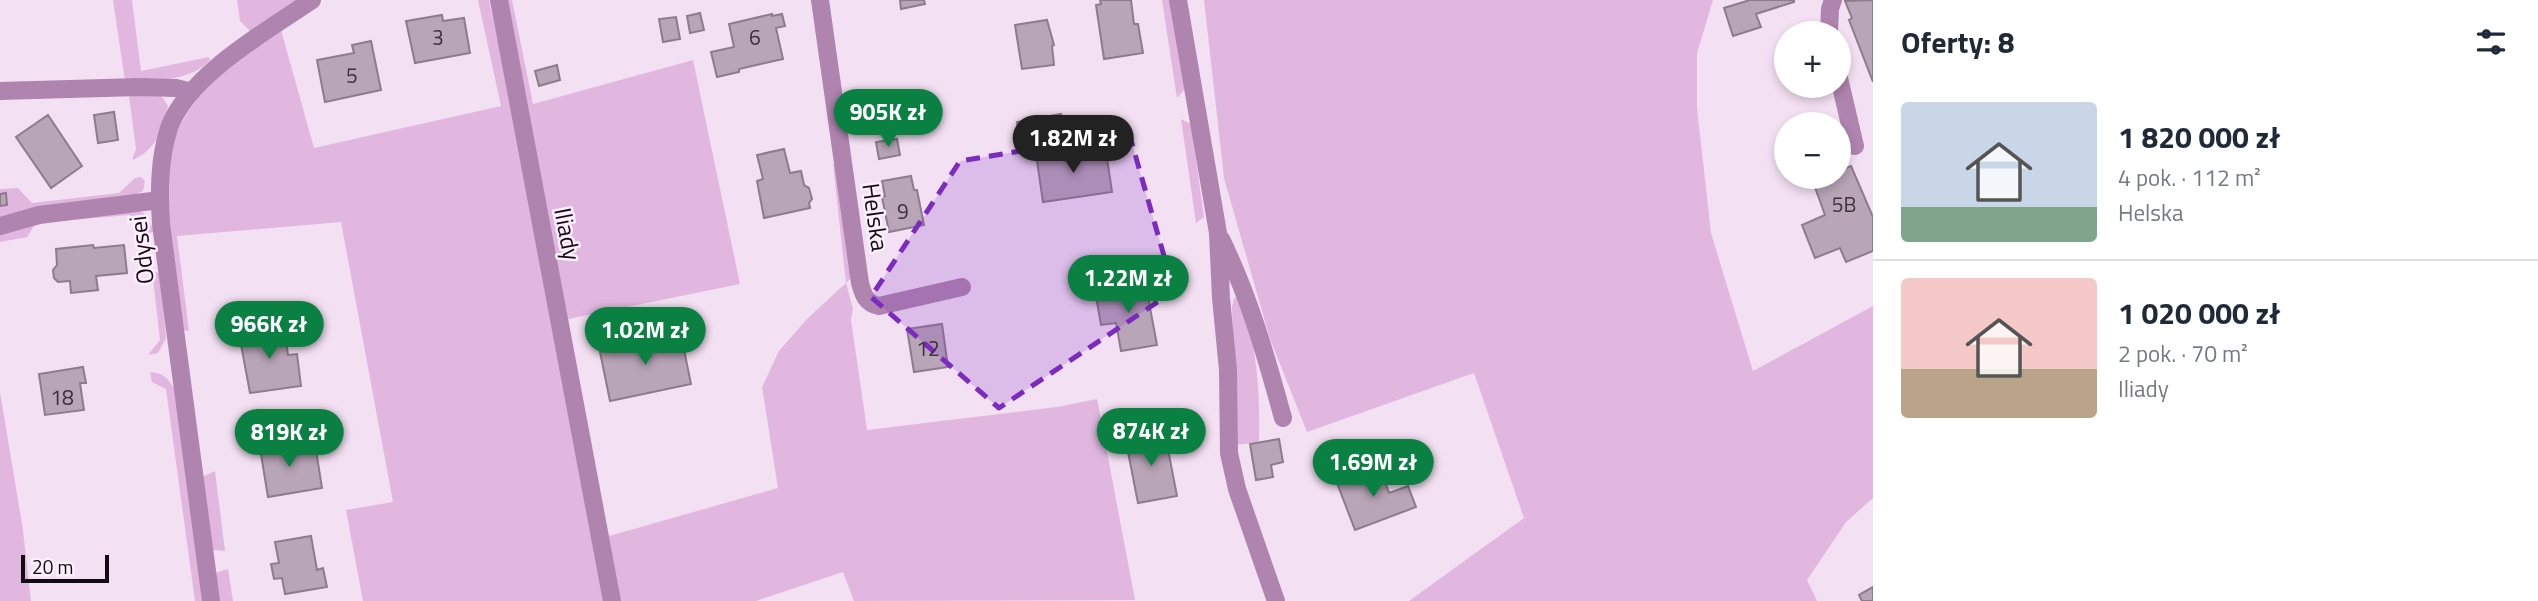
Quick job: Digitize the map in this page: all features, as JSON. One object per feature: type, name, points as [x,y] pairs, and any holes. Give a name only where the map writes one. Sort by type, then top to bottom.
[{"type":"street","name":"Odysei","points":[[211,601],[160,200],[163,149],[180,106],[215,69],[312,0]]},
{"type":"street","name":"Iliady","points":[[499,0],[612,601]]},
{"type":"street","name":"Helska","points":[[820,0],[860,283],[866,299],[872,305],[879,306],[962,287]]},
{"type":"street","points":[[1178,0],[1218,233],[1228,370],[1229,453],[1237,489],[1276,601]]},
{"type":"street","points":[[1830,21],[1833,0]]},
{"type":"street","points":[[0,91],[160,87],[192,92]]},
{"type":"street","points":[[1844,98],[1855,146]]},
{"type":"street","points":[[0,226],[38,215],[160,200]]},
{"type":"street","points":[[1218,233],[1237,272],[1251,310],[1283,418]]},
{"type":"highlighted area","points":[[1129,133],[1174,291],[999,408],[871,297],[960,161]]},
{"type":"shaded area","points":[[113,0],[132,0],[141,71],[209,57],[210,60],[192,73],[170,79],[125,81]]},
{"type":"shaded area","points":[[237,0],[297,0],[251,32],[240,21]]},
{"type":"shaded area","points":[[478,0],[489,0],[532,200],[605,601],[363,601],[346,510],[393,502],[341,222],[177,236],[189,331],[181,330],[168,233],[169,160],[179,127],[202,94],[230,68],[281,30],[314,148],[501,106]]},
{"type":"shaded area","points":[[506,0],[512,0],[533,104],[693,60],[740,284],[568,319]]},
{"type":"shaded area","points":[[1162,0],[1171,0],[1185,89],[1177,98]]},
{"type":"shaded area","points":[[1204,0],[1713,0],[1697,53],[1697,108],[1711,233],[1753,371],[1873,306],[1873,498],[1846,522],[1807,580],[1817,601],[1409,601],[1524,518],[1474,373],[1307,432],[1270,339],[1224,178]]},
{"type":"shaded area","points":[[157,94],[168,106],[161,131],[147,151],[132,160],[136,149],[129,96]]},
{"type":"shaded area","points":[[1181,119],[1191,124],[1204,217],[1196,223]]},
{"type":"shaded area","points":[[833,164],[837,167],[851,278],[846,283]]},
{"type":"shaded area","points":[[141,177],[145,181],[143,191],[129,198],[0,218],[0,189],[18,188],[32,203],[119,193],[135,178]]},
{"type":"shaded area","points":[[134,210],[144,213],[155,232],[148,233],[130,215],[36,223],[27,237],[0,242],[0,232],[40,219]]},
{"type":"shaded area","points":[[152,270],[160,274],[166,338],[158,353],[148,355],[160,340]]},
{"type":"shaded area","points":[[846,283],[853,309],[851,320],[867,430],[1057,407],[1097,399],[1135,600],[854,601],[843,572],[756,601],[621,601],[609,536],[778,488],[762,387],[779,351],[808,318]]},
{"type":"shaded area","points":[[1238,297],[1254,350],[1259,442],[1235,445],[1232,307],[1234,298]]},
{"type":"shaded area","points":[[150,372],[165,377],[174,388],[204,601],[195,601],[166,389],[152,382]]},
{"type":"shaded area","points":[[0,392],[23,530],[31,601],[0,601]]},
{"type":"shaded area","points":[[215,471],[225,551],[213,550],[202,477]]},
{"type":"shaded area","points":[[228,569],[233,601],[218,601],[215,573]]},
{"type":"building","points":[[900,0],[924,0],[925,4],[901,9]]},
{"type":"building","points":[[1100,0],[1131,0],[1134,24],[1138,24],[1143,53],[1104,59],[1096,5],[1101,4]]},
{"type":"building","points":[[1750,0],[1794,2],[1756,14],[1761,27],[1733,36],[1724,8]]},
{"type":"building","points":[[1873,0],[1873,82],[1849,20],[1852,18],[1845,1]]},
{"type":"building","points":[[700,13],[704,30],[690,33],[687,16]]},
{"type":"building","points":[[782,14],[785,26],[776,28],[783,59],[717,77],[711,52],[734,47],[729,24]]},
{"type":"building","points":[[442,15],[443,21],[464,18],[470,53],[415,63],[406,21]]},
{"type":"building","points":[[676,17],[680,39],[663,42],[659,19]]},
{"type":"building","points":[[1047,20],[1054,45],[1054,65],[1022,69],[1015,25]]},
{"type":"building","points":[[371,41],[381,90],[325,102],[317,60],[354,53],[352,45]]},
{"type":"building","points":[[557,65],[560,80],[539,86],[535,71]]},
{"type":"building","points":[[114,112],[118,140],[98,143],[94,115]]},
{"type":"building","points":[[1061,114],[1066,139],[1022,147],[1017,122]]},
{"type":"building","points":[[48,115],[82,166],[51,188],[16,137]]},
{"type":"building","points":[[897,139],[900,155],[879,159],[876,142]]},
{"type":"building","points":[[784,149],[790,173],[801,171],[804,185],[809,188],[812,199],[810,208],[764,218],[757,181],[763,179],[757,155]]},
{"type":"building","points":[[1065,150],[1067,158],[1106,151],[1112,192],[1043,202],[1036,154]]},
{"type":"building","points":[[1851,166],[1873,217],[1873,251],[1846,262],[1840,248],[1815,258],[1802,225],[1825,215],[1816,189],[1851,189]]},
{"type":"building","points":[[911,176],[914,190],[917,190],[924,225],[889,232],[882,197],[885,196],[882,181]]},
{"type":"building","points":[[6,193],[7,205],[0,206],[0,194]]},
{"type":"building","points":[[93,245],[94,248],[124,245],[127,273],[96,276],[98,290],[71,293],[70,281],[58,282],[54,278],[56,249]]},
{"type":"building","points":[[1145,281],[1157,345],[1121,351],[1116,323],[1101,325],[1095,291]]},
{"type":"building","points":[[942,324],[948,367],[914,372],[907,329]]},
{"type":"building","points":[[284,327],[288,355],[297,354],[301,386],[250,393],[239,334]]},
{"type":"building","points":[[650,335],[652,342],[681,335],[691,384],[610,401],[600,352],[630,346],[628,339]]},
{"type":"building","points":[[83,367],[86,383],[80,383],[84,410],[45,415],[39,374]]},
{"type":"building","points":[[1160,431],[1162,444],[1167,444],[1177,496],[1138,503],[1128,452],[1133,451],[1130,436]]},
{"type":"building","points":[[287,437],[289,454],[316,450],[322,488],[268,497],[259,442]]},
{"type":"building","points":[[1279,439],[1283,462],[1271,465],[1273,477],[1256,480],[1250,444]]},
{"type":"building","points":[[1380,467],[1389,493],[1408,486],[1416,507],[1355,530],[1337,483]]},
{"type":"building","points":[[311,536],[317,570],[323,568],[327,587],[285,594],[282,578],[274,579],[271,564],[279,563],[275,542]]},
{"type":"building","points":[[1873,587],[1873,601],[1862,601],[1859,595]]}]
